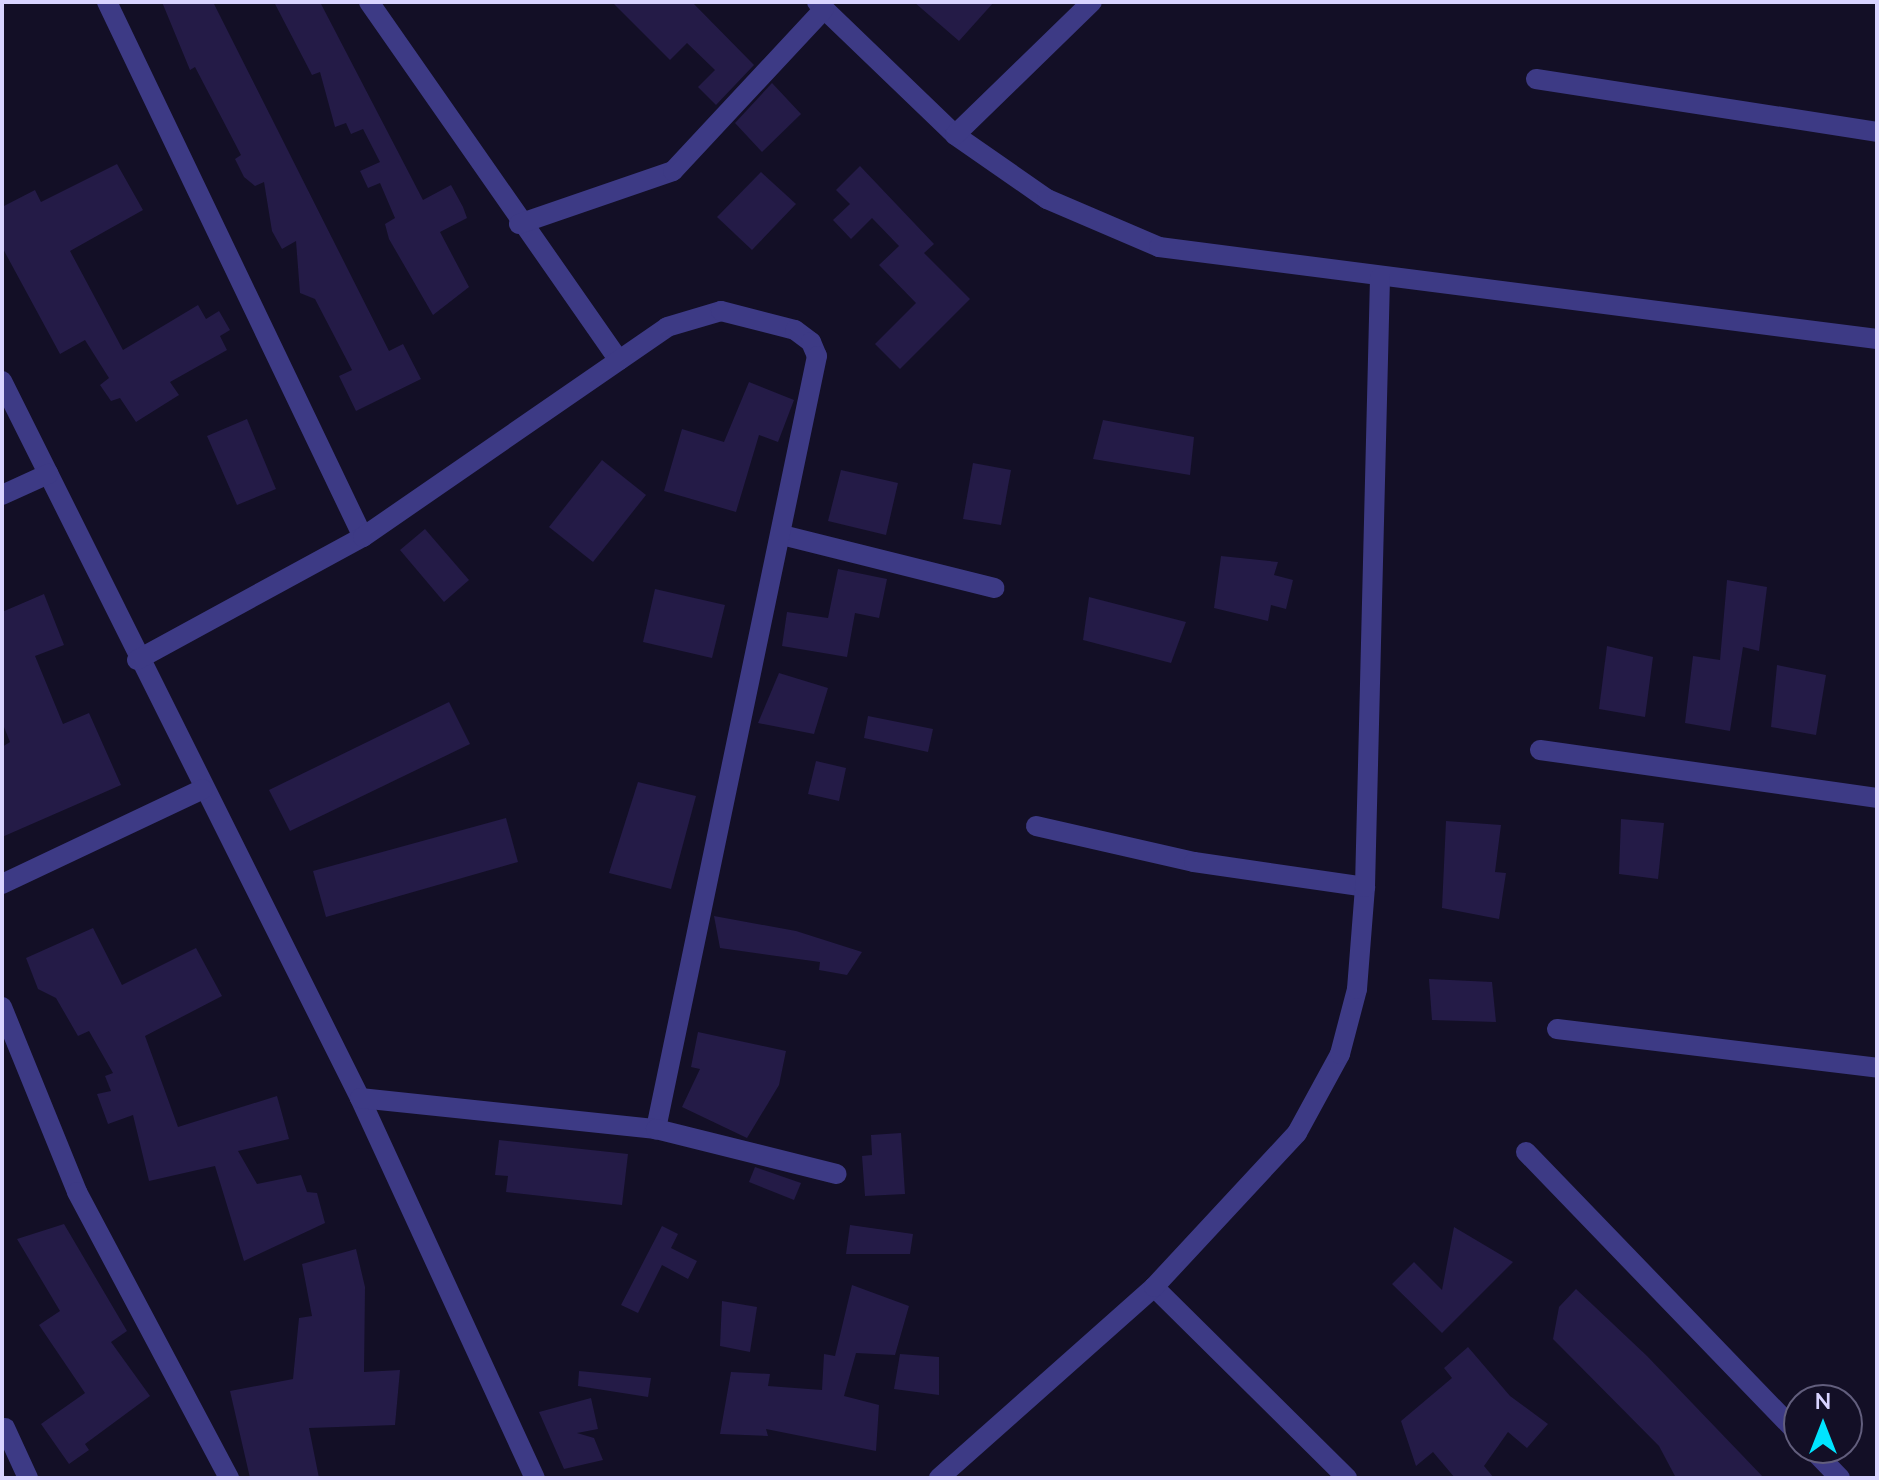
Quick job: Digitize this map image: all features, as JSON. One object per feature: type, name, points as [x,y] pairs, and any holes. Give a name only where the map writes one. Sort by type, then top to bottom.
[{"type":"street","points":[[107,2],[363,537]]},
{"type":"street","points":[[369,2],[519,224],[619,361]]},
{"type":"street","points":[[955,135],[1086,4]]},
{"type":"street","points":[[519,224],[673,171],[821,5],[955,135],[1047,199],[1159,247],[1380,278],[1877,339]]},
{"type":"street","points":[[1536,79],[1877,132]]},
{"type":"street","points":[[939,1478],[1154,1287],[1297,1133],[1340,1054],[1357,989],[1365,887],[1380,278]]},
{"type":"street","points":[[137,660],[363,537],[667,327],[721,311],[795,330],[811,342],[817,356],[782,535],[656,1129]]},
{"type":"street","points":[[2,381],[137,660],[360,1098],[535,1478]]},
{"type":"street","points":[[2,495],[48,474]]},
{"type":"street","points":[[782,535],[995,588]]},
{"type":"street","points":[[1540,750],[1877,798]]},
{"type":"street","points":[[2,884],[203,789]]},
{"type":"street","points":[[1036,826],[1194,862],[1365,887]]},
{"type":"street","points":[[2,1007],[77,1192],[229,1478]]},
{"type":"street","points":[[1557,1029],[1877,1068]]},
{"type":"street","points":[[360,1098],[656,1129],[836,1174]]},
{"type":"street","points":[[1526,1152],[1783,1418]]},
{"type":"street","points":[[1154,1287],[1347,1478]]},
{"type":"street","points":[[5,1428],[28,1478]]},
{"type":"building","points":[[162,2],[213,2],[389,351],[403,344],[421,379],[356,411],[339,376],[352,370],[315,299],[300,293],[296,241],[282,249],[272,231],[264,182],[255,186],[244,177],[235,159],[241,155],[195,67],[190,70]]},
{"type":"building","points":[[274,2],[320,2],[423,200],[451,185],[463,207],[467,218],[440,232],[469,287],[433,315],[389,239],[385,224],[395,218],[380,183],[368,188],[360,171],[380,162],[363,129],[351,134],[346,123],[335,127],[320,72],[312,75]]},
{"type":"building","points":[[612,2],[692,2],[754,65],[716,105],[698,87],[715,70],[687,43],[670,60]]},
{"type":"building","points":[[914,2],[994,2],[959,41]]},
{"type":"building","points":[[772,83],[801,114],[762,152],[735,123]]},
{"type":"building","points":[[117,164],[143,210],[70,251],[123,350],[198,305],[206,319],[219,311],[230,330],[220,336],[227,350],[170,382],[179,395],[136,422],[120,398],[111,401],[100,385],[109,378],[85,340],[60,354],[2,247],[2,207],[35,190],[41,202]]},
{"type":"building","points":[[860,166],[934,244],[924,253],[970,299],[900,369],[875,344],[916,303],[879,265],[899,246],[872,218],[851,239],[833,220],[850,204],[836,190]]},
{"type":"building","points":[[761,172],[796,204],[752,250],[717,217]]},
{"type":"building","points":[[749,382],[794,400],[778,442],[759,435],[736,512],[664,491],[682,429],[724,442]]},
{"type":"building","points":[[247,419],[276,489],[237,505],[207,436]]},
{"type":"building","points":[[1103,420],[1194,437],[1190,475],[1093,459]]},
{"type":"building","points":[[602,460],[646,495],[593,562],[549,527]]},
{"type":"building","points":[[973,463],[1011,470],[1001,525],[963,519]]},
{"type":"building","points":[[841,470],[898,483],[886,535],[828,521]]},
{"type":"building","points":[[425,529],[469,580],[444,602],[400,550]]},
{"type":"building","points":[[1221,556],[1278,562],[1274,575],[1293,580],[1286,609],[1271,605],[1268,621],[1214,608]]},
{"type":"building","points":[[838,569],[887,579],[879,618],[855,613],[847,657],[782,646],[787,612],[828,618]]},
{"type":"building","points":[[1727,580],[1767,587],[1759,651],[1743,647],[1730,731],[1685,723],[1693,656],[1720,660]]},
{"type":"building","points":[[655,589],[725,605],[712,658],[643,642]]},
{"type":"building","points":[[44,594],[64,645],[35,656],[63,724],[89,713],[121,785],[2,837],[2,747],[10,742],[2,722],[2,612]]},
{"type":"building","points":[[1089,597],[1186,622],[1171,663],[1083,640]]},
{"type":"building","points":[[1607,646],[1653,657],[1645,717],[1599,709]]},
{"type":"building","points":[[1777,665],[1826,675],[1816,735],[1771,727]]},
{"type":"building","points":[[779,673],[828,688],[814,734],[758,723]]},
{"type":"building","points":[[449,702],[470,744],[290,831],[269,790]]},
{"type":"building","points":[[868,716],[933,729],[928,752],[864,738]]},
{"type":"building","points":[[816,761],[846,768],[839,801],[808,794]]},
{"type":"building","points":[[638,782],[696,796],[671,889],[609,873]]},
{"type":"building","points":[[506,818],[518,862],[326,917],[313,871]]},
{"type":"building","points":[[1621,819],[1664,823],[1658,879],[1619,874]]},
{"type":"building","points":[[1446,821],[1501,825],[1495,872],[1506,873],[1499,919],[1442,908]]},
{"type":"building","points":[[714,916],[796,931],[862,952],[847,975],[819,970],[820,962],[720,948]]},
{"type":"building","points":[[93,928],[122,985],[196,948],[222,996],[145,1036],[178,1127],[277,1096],[289,1139],[238,1151],[257,1184],[301,1175],[307,1192],[317,1193],[325,1223],[244,1261],[215,1166],[149,1181],[133,1115],[108,1124],[97,1094],[111,1091],[105,1076],[113,1073],[89,1031],[78,1036],[56,998],[38,989],[26,958]]},
{"type":"building","points":[[1429,979],[1492,982],[1496,1022],[1432,1020]]},
{"type":"building","points":[[698,1032],[786,1051],[779,1085],[747,1138],[682,1107],[700,1069],[691,1067]]},
{"type":"building","points":[[901,1133],[905,1194],[865,1196],[862,1156],[872,1155],[871,1135]]},
{"type":"building","points":[[499,1140],[628,1154],[622,1205],[506,1192],[508,1176],[495,1175]]},
{"type":"building","points":[[755,1167],[801,1183],[794,1200],[749,1182]]},
{"type":"building","points":[[64,1224],[127,1331],[111,1342],[150,1396],[85,1444],[89,1450],[69,1464],[41,1424],[85,1393],[39,1325],[60,1311],[17,1239]]},
{"type":"building","points":[[850,1225],[913,1234],[910,1254],[846,1254]]},
{"type":"building","points":[[662,1226],[678,1234],[671,1248],[697,1261],[688,1279],[662,1265],[638,1313],[621,1305]]},
{"type":"building","points":[[1454,1227],[1513,1262],[1442,1333],[1392,1284],[1414,1262],[1442,1290]]},
{"type":"building","points":[[356,1249],[365,1287],[364,1372],[400,1370],[395,1425],[309,1428],[319,1478],[250,1478],[230,1391],[293,1379],[299,1318],[312,1316],[302,1264]]},
{"type":"building","points":[[852,1285],[909,1306],[895,1355],[856,1353],[844,1396],[879,1405],[876,1451],[766,1429],[768,1436],[720,1434],[731,1372],[770,1374],[768,1386],[822,1390],[824,1354],[835,1356]]},
{"type":"building","points":[[1576,1289],[1647,1356],[1764,1478],[1676,1478],[1659,1446],[1553,1339],[1559,1307]]},
{"type":"building","points":[[722,1301],[757,1307],[750,1352],[720,1346]]},
{"type":"building","points":[[1468,1347],[1510,1396],[1548,1424],[1527,1448],[1508,1432],[1484,1466],[1494,1478],[1455,1478],[1433,1452],[1416,1466],[1401,1421],[1452,1378],[1444,1368]]},
{"type":"building","points":[[900,1354],[939,1357],[939,1395],[894,1389]]},
{"type":"building","points":[[579,1371],[651,1378],[648,1397],[578,1386]]},
{"type":"building","points":[[591,1398],[598,1429],[577,1433],[594,1438],[603,1460],[564,1469],[539,1412]]}]
